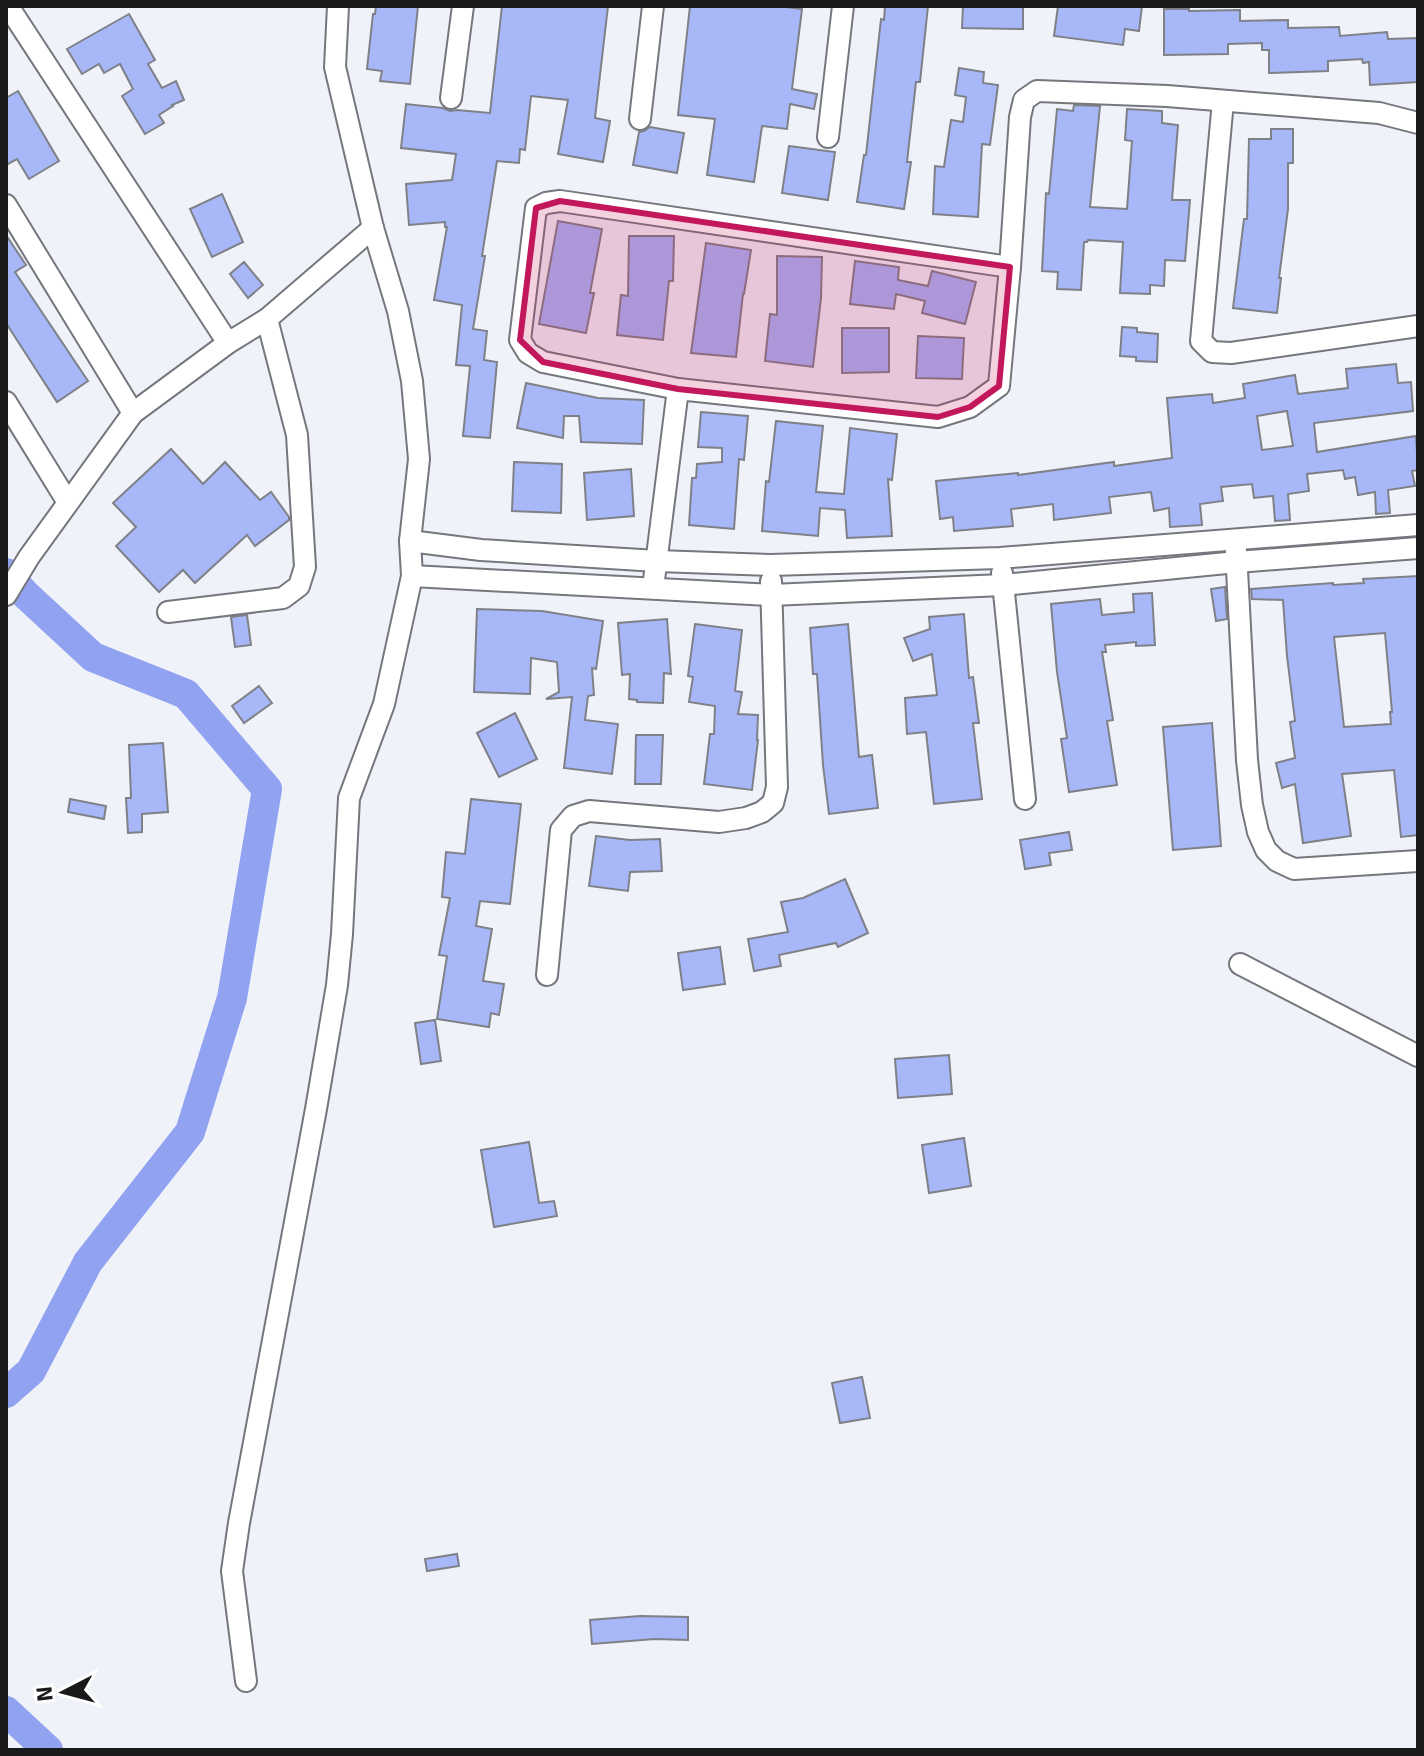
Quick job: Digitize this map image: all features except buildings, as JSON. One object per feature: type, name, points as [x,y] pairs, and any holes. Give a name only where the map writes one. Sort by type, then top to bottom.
[{"type":"street","points":[[8,6],[228,343]]},
{"type":"street","points":[[246,1681],[232,1571],[337,985],[349,798],[384,704],[412,576],[410,541],[419,459],[412,381],[398,311],[373,228],[335,67],[338,6]]},
{"type":"street","points":[[451,98],[463,6]]},
{"type":"street","points":[[640,119],[653,6]]},
{"type":"street","points":[[828,137],[843,6]]},
{"type":"street","points":[[1010,267],[560,201],[546,203],[536,208],[520,340],[528,353],[543,362],[678,389],[938,417],[970,407],[999,386],[1010,267],[1020,117],[1024,100],[1037,91],[1167,96],[1379,113],[1418,123]]},
{"type":"street","points":[[1223,101],[1201,341],[1212,352],[1231,353],[1418,326]]},
{"type":"street","points":[[6,205],[133,413]]},
{"type":"street","points":[[6,595],[67,501],[133,413],[228,343],[267,319],[373,228]]},
{"type":"street","points":[[168,612],[283,598],[299,586],[305,567],[297,435],[267,319]]},
{"type":"street","points":[[653,588],[678,389]]},
{"type":"street","points":[[6,402],[67,501]]},
{"type":"street","points":[[410,541],[481,550],[771,565],[1000,558],[1418,525]]},
{"type":"street","points":[[1235,539],[1247,760],[1255,819],[1266,850],[1277,861],[1294,869],[1418,861]]},
{"type":"street","points":[[412,576],[771,595],[1003,585],[1418,548]]},
{"type":"street","points":[[1000,558],[1025,799]]},
{"type":"street","points":[[547,975],[561,830],[573,816],[589,811],[719,822],[746,818],[762,812],[773,803],[777,787],[771,565]]},
{"type":"street","points":[[1240,964],[1418,1056]]},
{"type":"highlighted area","points":[[560,201],[1010,267],[999,386],[970,407],[938,417],[678,389],[543,362],[520,340],[536,208]]},
{"type":"waterway","points":[[6,573],[93,657],[186,694],[267,789],[232,998],[190,1132],[88,1262],[31,1371],[6,1393]]},
{"type":"waterway","points":[[6,1711],[48,1750]]}]
